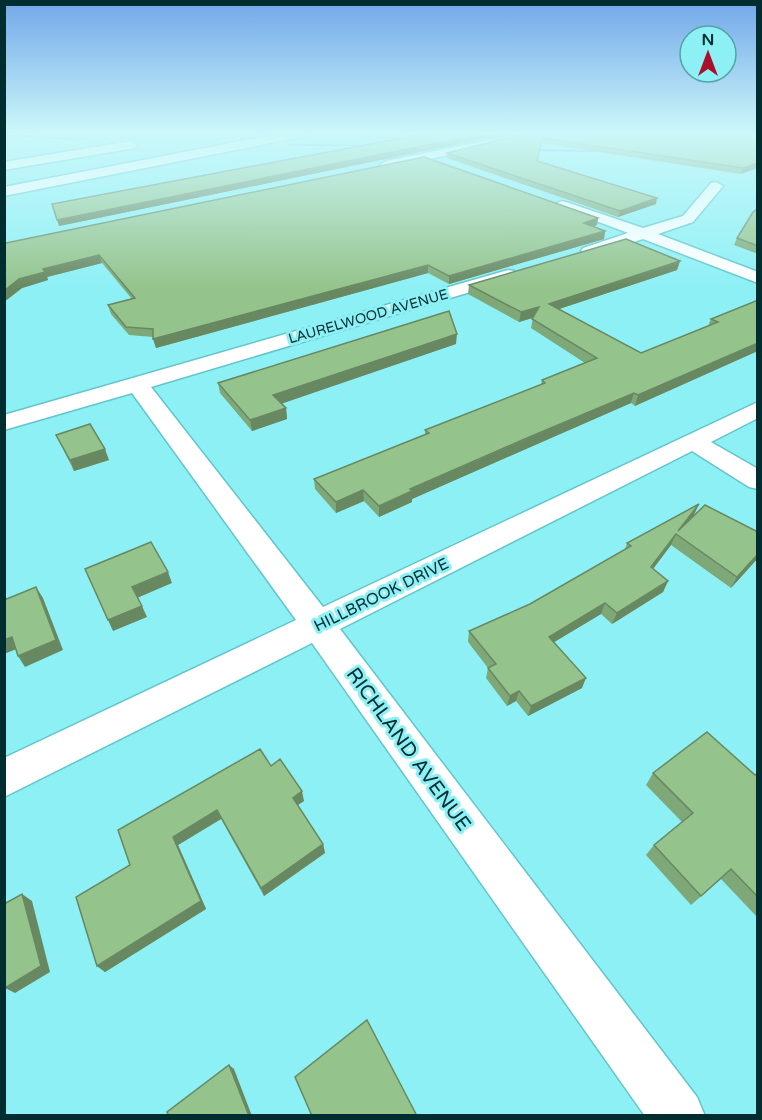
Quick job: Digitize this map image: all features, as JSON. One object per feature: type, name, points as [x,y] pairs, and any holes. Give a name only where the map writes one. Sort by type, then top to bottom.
[{"type":"highway","points":[[4,192],[43,184]]},
{"type":"street","points":[[566,258],[688,219],[716,186]]},
{"type":"street","points":[[548,200],[645,234],[758,278]]},
{"type":"street","name":"LAURELWOOD AVENUE","points":[[4,423],[521,271]]},
{"type":"street","name":"RICHLAND AVENUE","points":[[137,384],[318,625],[678,1116]]},
{"type":"street","name":"HILLBROOK DRIVE","points":[[4,778],[758,409]]},
{"type":"street","points":[[693,441],[758,481]]},
{"type":"building","points":[[157,184],[233,184],[57,220],[52,204]]},
{"type":"building","points":[[291,184],[502,184],[598,218],[584,223],[605,231],[449,276],[428,265],[153,339],[153,329],[126,327],[108,305],[135,298],[99,255],[43,269],[45,272],[19,279],[4,291],[4,244]]},
{"type":"building","points":[[540,184],[612,184],[657,198],[620,211]]},
{"type":"building","points":[[758,208],[758,246],[737,238],[753,212]]},
{"type":"building","points":[[626,239],[680,261],[549,304],[641,353],[718,322],[711,319],[758,300],[758,343],[638,395],[634,393],[527,438],[410,489],[412,491],[379,506],[363,490],[336,502],[314,479],[429,433],[425,430],[545,383],[542,380],[597,358],[532,319],[539,307],[521,312],[469,285]]},
{"type":"building","points":[[449,311],[457,334],[273,395],[286,408],[250,420],[218,383]]},
{"type":"building","points":[[90,424],[105,449],[70,460],[56,435]]},
{"type":"building","points":[[699,504],[678,531],[705,505],[758,532],[758,554],[737,577],[676,534],[651,567],[668,581],[617,613],[605,603],[549,637],[586,678],[531,706],[519,691],[510,696],[488,668],[496,664],[469,631],[530,604],[631,546],[627,543]]},
{"type":"building","points":[[151,542],[168,572],[132,587],[142,606],[108,620],[85,569]]},
{"type":"building","points":[[36,587],[56,640],[18,656],[12,637],[4,640],[4,600]]},
{"type":"building","points":[[707,732],[755,775],[758,773],[758,897],[731,869],[701,896],[654,845],[693,813],[653,773]]},
{"type":"building","points":[[260,749],[271,766],[280,759],[302,791],[293,798],[323,844],[261,888],[217,810],[173,837],[201,901],[97,966],[76,897],[130,865],[118,830]]},
{"type":"building","points":[[22,894],[41,966],[5,988],[4,904]]},
{"type":"building","points":[[367,1020],[417,1116],[312,1116],[295,1077]]},
{"type":"building","points":[[229,1065],[249,1116],[169,1116],[167,1112]]}]
